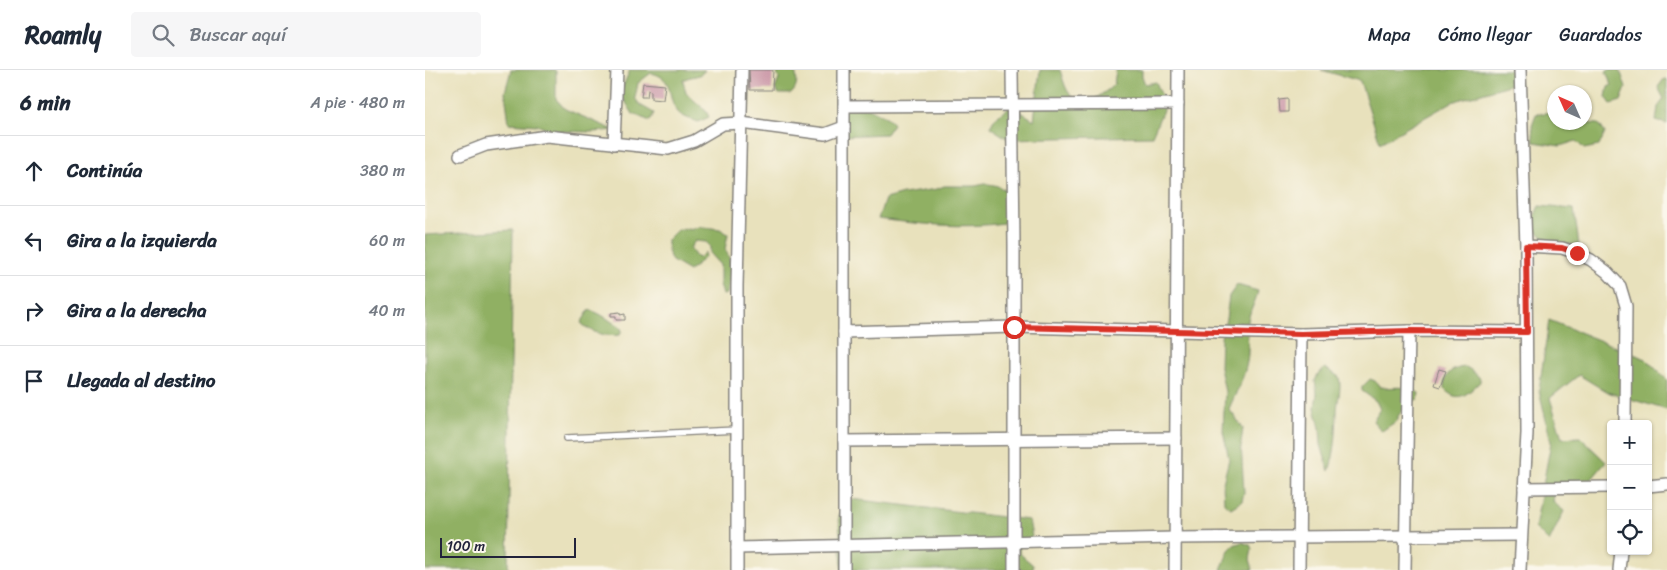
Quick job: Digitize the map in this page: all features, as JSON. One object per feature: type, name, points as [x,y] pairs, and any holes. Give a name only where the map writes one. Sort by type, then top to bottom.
[{"type":"street","points":[[614,144],[617,70]]},
{"type":"street","points":[[737,570],[737,286],[742,70]]},
{"type":"street","points":[[844,70],[844,570]]},
{"type":"street","points":[[1012,70],[1014,570]]},
{"type":"street","points":[[1175,570],[1178,70]]},
{"type":"street","points":[[1520,70],[1527,332],[1527,434],[1520,570]]},
{"type":"street","points":[[844,106],[1178,104]]},
{"type":"street","points":[[460,155],[486,144],[547,136],[668,149],[693,141],[723,124],[741,123],[825,134],[844,127]]},
{"type":"street","points":[[1526,246],[1562,248],[1577,253],[1591,260],[1607,272],[1620,286],[1626,306],[1625,420]]},
{"type":"street","points":[[844,332],[1014,327],[1301,334],[1409,331],[1527,332]]},
{"type":"street","points":[[1405,570],[1409,331]]},
{"type":"street","points":[[1299,570],[1301,334]]},
{"type":"street","points":[[844,441],[1176,438]]},
{"type":"street","points":[[1652,486],[1667,484]]},
{"type":"street","points":[[1524,488],[1607,487]]},
{"type":"street","points":[[737,548],[1175,538],[1521,535]]},
{"type":"street","points":[[1619,570],[1621,555]]},
{"type":"lane","points":[[567,438],[737,430]]},
{"type":"green space","points":[[511,70],[555,70],[556,99],[565,109],[614,130],[593,132],[551,131],[537,125],[509,123],[505,92]]},
{"type":"green space","points":[[630,70],[705,70],[701,74],[683,80],[686,93],[706,111],[709,117],[698,122],[681,115],[674,105],[667,83],[659,75],[651,73],[638,83],[635,98],[640,105],[654,113],[650,121],[633,114],[620,93]]},
{"type":"green space","points":[[776,70],[794,70],[797,83],[791,94],[779,94],[775,89],[779,79]]},
{"type":"green space","points":[[1040,70],[1060,70],[1068,91],[1085,106],[1114,84],[1116,70],[1142,70],[1145,84],[1156,82],[1164,101],[1163,110],[1152,136],[1008,139],[990,127],[995,118],[1011,106],[1034,120]]},
{"type":"green space","points":[[1321,70],[1515,70],[1515,83],[1452,102],[1380,143],[1360,81]]},
{"type":"green space","points":[[1609,70],[1620,70],[1626,88],[1621,101],[1611,104],[1606,97],[1608,87],[1612,85],[1606,72]]},
{"type":"green space","points":[[1664,79],[1667,79],[1667,124],[1656,121],[1658,107],[1664,99],[1658,87]]},
{"type":"green space","points":[[867,107],[888,118],[893,124],[886,134],[841,136],[841,109]]},
{"type":"green space","points":[[1547,113],[1547,130],[1592,130],[1592,124],[1599,124],[1605,133],[1599,146],[1584,149],[1576,141],[1560,146],[1534,142],[1532,125],[1536,114]]},
{"type":"green space","points":[[985,184],[999,186],[1009,195],[1004,223],[957,226],[878,219],[885,199],[944,186],[975,186]]},
{"type":"green space","points":[[1539,206],[1574,209],[1579,245],[1552,244],[1530,226]]},
{"type":"green space","points":[[703,227],[720,229],[728,234],[725,249],[730,261],[731,272],[727,294],[723,295],[720,284],[720,265],[710,254],[710,246],[706,242],[695,241],[690,248],[696,257],[699,258],[705,252],[705,256],[689,271],[670,258],[667,240],[677,230]]},
{"type":"green space","points":[[513,230],[508,570],[425,570],[425,235]]},
{"type":"green space","points":[[1237,285],[1258,291],[1248,322],[1248,357],[1246,368],[1229,409],[1243,428],[1241,444],[1244,492],[1242,501],[1231,508],[1224,503],[1223,483],[1229,459],[1223,431],[1225,392],[1220,367],[1221,337],[1229,296]]},
{"type":"green space","points":[[589,310],[601,315],[621,328],[620,335],[599,334],[581,323]]},
{"type":"green space","points":[[1549,320],[1646,359],[1667,380],[1667,410],[1607,392],[1579,375],[1550,398],[1562,438],[1580,437],[1606,462],[1585,487],[1555,488],[1553,502],[1564,511],[1549,542],[1535,528],[1551,442],[1539,390]]},
{"type":"green space","points":[[1466,367],[1480,378],[1480,382],[1463,396],[1454,396],[1444,389],[1445,379],[1453,370]]},
{"type":"green space","points":[[1325,368],[1339,377],[1340,386],[1336,435],[1329,471],[1321,445],[1320,428],[1315,408],[1317,393],[1315,381],[1318,374]]},
{"type":"green space","points":[[1370,379],[1375,381],[1380,387],[1404,388],[1419,393],[1418,399],[1410,402],[1398,416],[1398,420],[1382,431],[1373,421],[1380,409],[1376,401],[1362,391],[1362,387]]},
{"type":"green space","points":[[851,499],[1029,520],[1032,537],[1020,543],[1019,553],[1033,565],[1033,570],[842,570],[839,515]]},
{"type":"green space","points":[[1242,542],[1250,545],[1252,549],[1250,559],[1253,570],[1221,570],[1229,550],[1234,545]]},
{"type":"building","points":[[749,70],[773,70],[772,90],[750,90]]},
{"type":"building","points":[[643,83],[665,85],[663,100],[651,99],[651,91],[648,90],[647,97],[641,97]]},
{"type":"building","points":[[1288,99],[1288,112],[1280,112],[1279,100]]},
{"type":"building","points":[[620,312],[620,315],[625,314],[625,320],[616,320],[616,316],[611,316],[611,313]]},
{"type":"building","points":[[1439,369],[1446,371],[1440,387],[1434,385]]},
{"type":"route","points":[[1014,327],[1301,334],[1409,331],[1527,332],[1526,246],[1562,248],[1577,253]]}]
